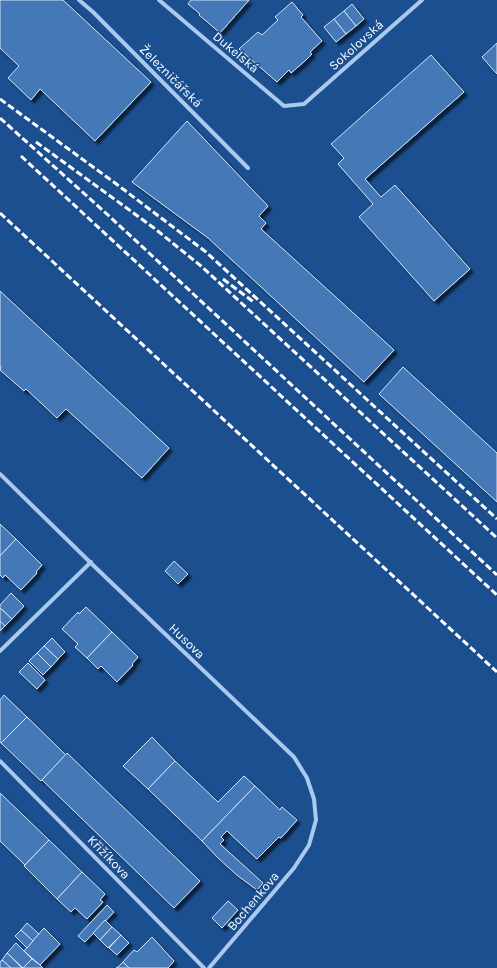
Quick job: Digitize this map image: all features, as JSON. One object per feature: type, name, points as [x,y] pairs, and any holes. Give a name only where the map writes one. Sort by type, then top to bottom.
[{"type":"street","name":"Železničářská","points":[[79,0],[248,168]]},
{"type":"street","name":"Dukelská","points":[[159,0],[284,106],[304,104]]},
{"type":"street","name":"Sokolovská","points":[[304,104],[422,0]]},
{"type":"street","name":"Husova","points":[[0,474],[294,757],[307,778],[314,799],[316,820],[309,845]]},
{"type":"street","points":[[0,652],[91,562]]},
{"type":"street","name":"Křižíkova","points":[[0,761],[204,968]]},
{"type":"street","name":"Bochenkova","points":[[209,968],[294,868],[309,845]]},
{"type":"building","points":[[0,0],[63,0],[151,82],[95,141],[40,89],[31,100],[8,78],[19,66],[0,48]]},
{"type":"building","points":[[191,0],[249,0],[220,33],[188,4]]},
{"type":"building","points":[[292,2],[303,15],[301,17],[322,41],[310,52],[312,54],[305,61],[291,73],[289,70],[277,82],[239,49],[258,32],[262,35],[278,20],[275,17]]},
{"type":"building","points":[[352,4],[364,19],[356,26],[344,11]]},
{"type":"building","points":[[344,11],[356,26],[346,34],[334,19]]},
{"type":"building","points":[[334,19],[346,34],[336,42],[324,27]]},
{"type":"building","points":[[497,43],[497,74],[482,57]]},
{"type":"building","points":[[431,55],[464,92],[365,179],[381,197],[395,185],[470,269],[434,301],[359,217],[373,204],[338,164],[344,158],[331,144]]},
{"type":"building","points":[[187,121],[268,206],[259,216],[266,223],[261,229],[394,350],[364,382],[208,238],[132,182]]},
{"type":"building","points":[[0,291],[169,448],[142,478],[66,409],[57,418],[26,389],[24,391],[0,370]]},
{"type":"building","points":[[403,367],[497,453],[497,502],[379,394]]},
{"type":"building","points":[[0,524],[16,539],[0,556]]},
{"type":"building","points":[[16,539],[42,565],[36,572],[37,573],[21,590],[5,575],[3,578],[0,575],[0,556]]},
{"type":"building","points":[[174,561],[188,574],[178,584],[165,571]]},
{"type":"building","points":[[11,593],[24,606],[12,619],[0,608],[0,605]]},
{"type":"building","points":[[86,607],[112,632],[87,658],[75,647],[78,644],[62,629],[78,612],[79,614]]},
{"type":"building","points":[[0,608],[12,619],[5,626],[0,621]]},
{"type":"building","points":[[0,621],[5,626],[0,631]]},
{"type":"building","points":[[112,632],[138,657],[132,664],[133,665],[117,682],[101,666],[98,669],[87,658]]},
{"type":"building","points":[[52,638],[65,652],[58,659],[44,646]]},
{"type":"building","points":[[44,646],[58,659],[51,667],[37,653]]},
{"type":"building","points":[[37,653],[51,667],[43,675],[29,661]]},
{"type":"building","points":[[28,663],[45,680],[37,689],[19,672]]},
{"type":"building","points":[[4,695],[27,717],[1,743],[0,700]]},
{"type":"building","points":[[27,717],[66,755],[41,781],[1,743]]},
{"type":"building","points":[[152,737],[175,761],[148,789],[123,766]]},
{"type":"building","points":[[67,753],[200,881],[174,908],[42,780]]},
{"type":"building","points":[[175,761],[218,802],[244,776],[255,786],[202,841],[148,789]]},
{"type":"building","points":[[255,786],[280,810],[282,807],[297,820],[281,838],[279,837],[257,859],[227,831],[221,837],[224,840],[220,844],[263,883],[257,890],[238,876],[202,841]]},
{"type":"building","points":[[0,793],[49,840],[25,865],[0,841]]},
{"type":"building","points":[[49,840],[82,872],[57,899],[24,866]]},
{"type":"building","points":[[82,872],[105,894],[100,900],[103,902],[87,919],[75,908],[71,912],[57,899]]},
{"type":"building","points":[[228,901],[238,910],[222,928],[212,918]]},
{"type":"building","points":[[107,905],[114,912],[85,942],[78,936]]},
{"type":"building","points":[[105,920],[112,927],[100,940],[93,933]]},
{"type":"building","points":[[27,923],[39,934],[33,941],[21,930]]},
{"type":"building","points":[[112,927],[121,935],[108,948],[100,940]]},
{"type":"building","points":[[44,928],[60,944],[40,965],[24,951]]},
{"type":"building","points":[[21,930],[33,941],[27,948],[15,936]]},
{"type":"building","points":[[121,935],[129,943],[117,955],[109,948]]},
{"type":"building","points":[[152,937],[174,961],[168,968],[129,968],[123,962],[134,950],[137,952]]},
{"type":"building","points":[[16,943],[32,959],[23,968],[7,953]]},
{"type":"building","points":[[7,953],[22,968],[11,968],[2,960]]},
{"type":"building","points":[[32,959],[40,965],[43,968],[23,968]]},
{"type":"building","points":[[2,960],[11,968],[0,968],[0,962]]},
{"type":"building","points":[[123,962],[129,968],[116,968],[118,967]]},
{"type":"railway","points":[[0,99],[206,252],[497,519]]},
{"type":"railway","points":[[0,118],[108,215],[497,575]]},
{"type":"railway","points":[[36,142],[154,228],[201,266],[497,538]]},
{"type":"railway","points":[[21,156],[497,595]]},
{"type":"railway","points":[[0,213],[497,672]]},
{"type":"railway","points":[[223,279],[255,303]]}]
